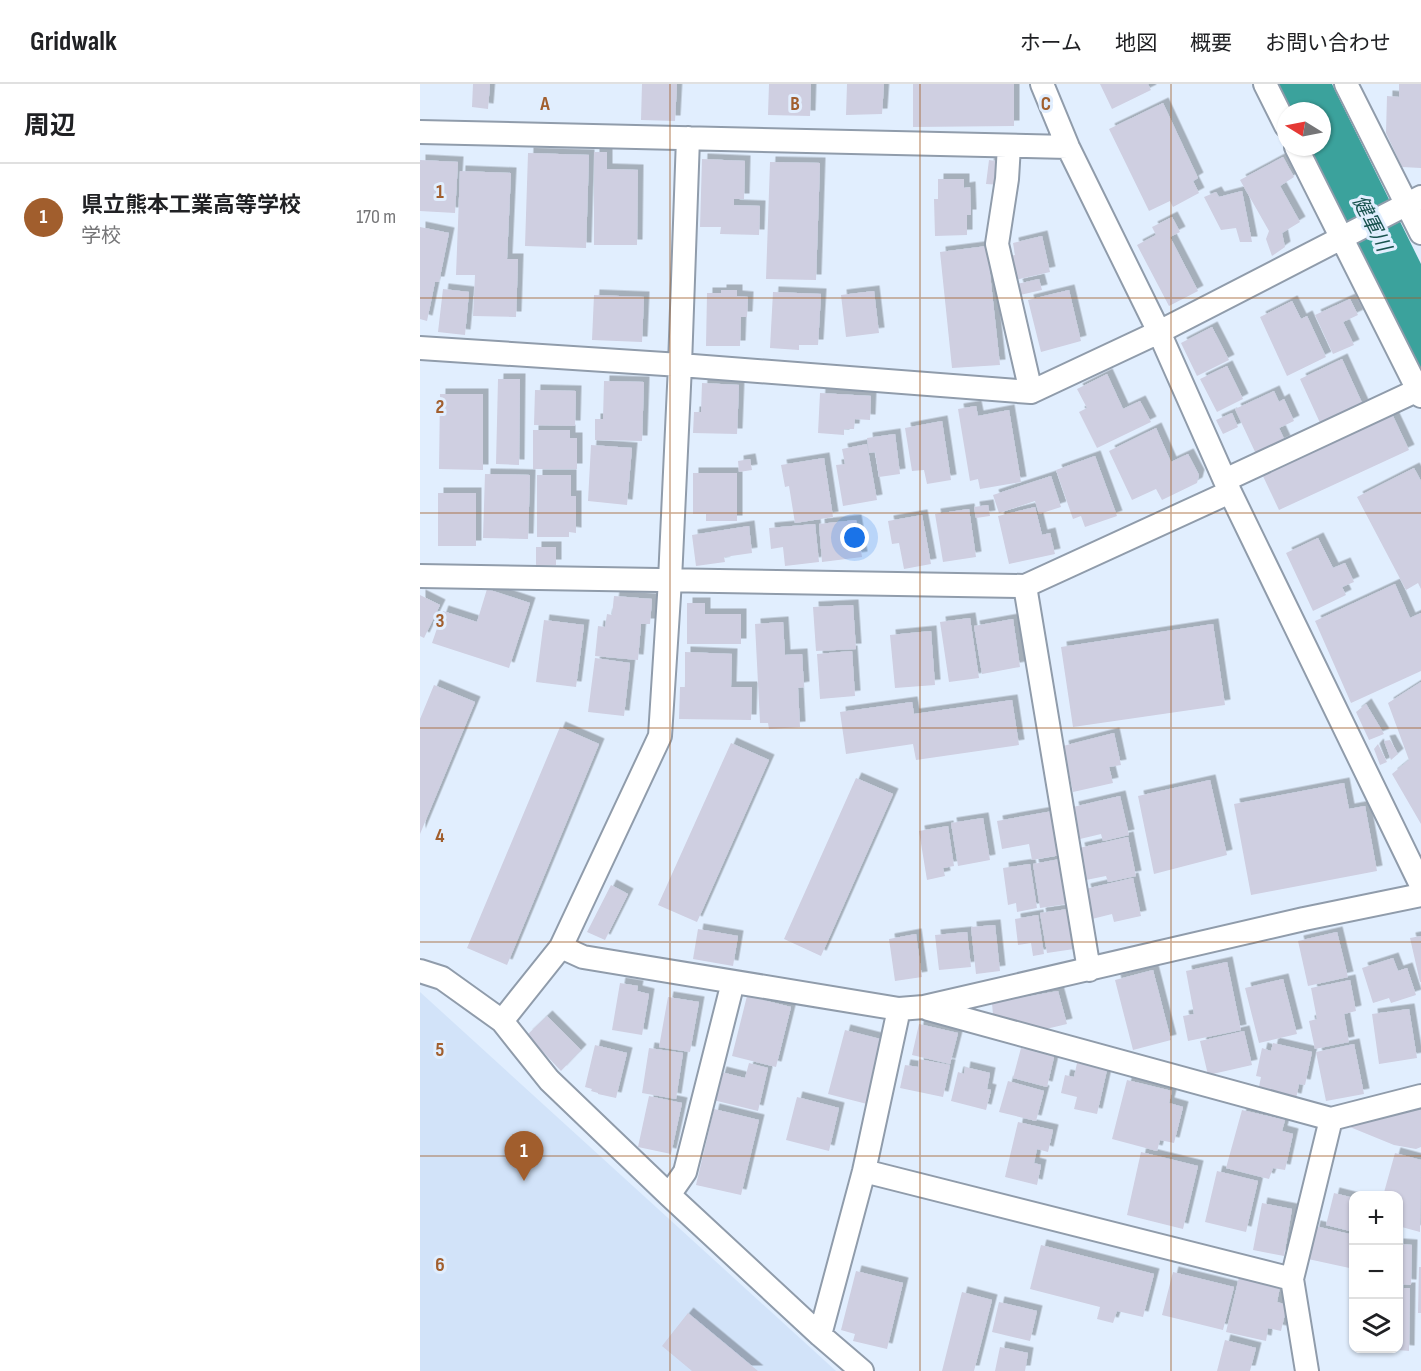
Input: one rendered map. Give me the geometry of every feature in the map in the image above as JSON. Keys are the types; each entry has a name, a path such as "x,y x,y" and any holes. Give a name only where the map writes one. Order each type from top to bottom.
{"street":[{"path":"1042,84 1068,147 1159,332 1228,486 1421,885"},
{"path":"1265,84 1277,108"},
{"path":"1346,84 1413,200 1421,233"},
{"path":"420,132 1068,147"},
{"path":"502,1021 561,947 660,736 670,580 688,138"},
{"path":"1009,146 1007,179 997,244 1031,392"},
{"path":"420,576 1025,586 1419,393 1300,156"},
{"path":"420,348 1031,392 1159,332 1413,200"},
{"path":"1025,586 1089,970"},
{"path":"561,947 584,957 899,1009 924,1008 1292,922 1421,895"},
{"path":"420,970 442,978 502,1021 549,1080 669,1195 862,1371"},
{"path":"669,1195 684,1172 733,982"},
{"path":"924,1008 1331,1119 1421,1096"},
{"path":"820,1335 864,1171 899,1009"},
{"path":"1307,1371 1292,1279 1331,1119"},
{"path":"864,1171 1292,1279"}],"shaded area":[{"path":"420,992 836,1371 420,1371"}],"water":[{"name":"健軍川","path":"1273,84 1332,84 1421,264 1421,379 1310,156 1331,156 1331,102 1282,102"}],"building":[{"path":"473,84 490,84 488,109 472,107"},
{"path":"642,84 677,84 675,121 641,120"},
{"path":"769,84 811,84 810,116 768,115"},
{"path":"847,84 884,84 882,114 846,115"},
{"path":"913,84 1014,84 1014,126 913,127"},
{"path":"1100,84 1148,84 1151,90 1112,109"},
{"path":"1399,84 1421,84 1421,168 1402,167 1386,133 1387,96 1399,97"},
{"path":"1163,103 1198,178 1193,181 1199,193 1173,207 1170,201 1149,211 1109,129"},
{"path":"594,152 607,152 607,169 638,170 637,245 594,245"},
{"path":"528,153 589,155 586,248 525,246"},
{"path":"1283,157 1294,177 1280,186 1300,222 1282,233 1285,247 1272,256 1266,239 1269,231 1240,180"},
{"path":"702,159 745,161 744,199 734,199 734,205 760,206 759,235 720,234 721,227 700,227"},
{"path":"420,160 458,162 455,213 420,211"},
{"path":"989,160 1003,162 1001,185 986,184"},
{"path":"770,162 820,163 816,280 766,279"},
{"path":"460,171 511,173 507,259 518,259 516,317 473,316 475,275 456,275"},
{"path":"938,179 964,179 964,188 970,187 971,215 967,215 967,235 935,236 934,199 938,199"},
{"path":"1242,191 1252,242 1240,242 1236,228 1221,230 1204,197 1216,192 1219,197"},
{"path":"1172,217 1180,232 1170,237 1198,291 1169,306 1137,245 1156,235 1152,227"},
{"path":"420,227 449,233 439,282 435,282 427,321 420,319"},
{"path":"1042,236 1050,272 1015,280 1009,256 1015,255 1013,243"},
{"path":"987,246 1000,365 952,368 940,252"},
{"path":"1039,279 1042,290 1020,295 1017,284"},
{"path":"443,289 469,292 465,335 438,332"},
{"path":"721,290 737,290 737,296 748,297 747,317 741,317 740,346 706,346 707,293 721,293"},
{"path":"1069,290 1081,341 1041,352 1028,300"},
{"path":"874,291 879,333 846,337 841,295"},
{"path":"773,292 821,294 818,345 799,345 799,350 770,348"},
{"path":"594,295 644,297 642,342 592,340"},
{"path":"1350,299 1358,315 1343,322 1354,345 1333,354 1315,315"},
{"path":"1292,301 1301,319 1307,316 1326,357 1287,376 1260,317"},
{"path":"1212,327 1229,360 1197,376 1181,343"},
{"path":"1342,359 1363,405 1321,425 1300,379"},
{"path":"1227,366 1243,399 1217,412 1200,379"},
{"path":"1107,374 1123,409 1140,401 1151,422 1097,448 1079,412 1087,408 1077,389"},
{"path":"498,379 520,379 519,465 496,464"},
{"path":"604,381 644,382 642,441 595,440 595,419 603,419"},
{"path":"702,383 739,385 737,434 693,433 694,412 701,412"},
{"path":"535,390 576,391 575,426 534,425"},
{"path":"1274,391 1279,402 1284,399 1294,421 1279,428 1285,441 1256,454 1235,409"},
{"path":"820,393 871,396 870,420 855,419 854,429 844,429 844,435 818,433"},
{"path":"440,394 483,394 483,470 439,469"},
{"path":"976,406 978,416 1009,410 1021,482 980,489 978,479 970,481 958,409"},
{"path":"1232,413 1238,427 1223,434 1216,420"},
{"path":"1392,414 1409,450 1279,510 1262,474"},
{"path":"942,421 951,480 927,484 924,470 912,471 905,428"},
{"path":"1156,428 1171,462 1188,454 1199,475 1197,483 1162,500 1156,489 1132,500 1109,451"},
{"path":"533,430 570,430 570,438 577,438 577,469 533,469"},
{"path":"895,434 900,474 879,477 875,452 869,453 867,438"},
{"path":"867,444 877,500 843,506 836,465 845,464 842,449"},
{"path":"591,445 632,448 627,505 588,501"},
{"path":"1095,456 1117,516 1085,527 1081,516 1073,519 1056,470"},
{"path":"824,458 833,517 795,523 789,486 785,487 781,465"},
{"path":"750,459 752,470 739,472 738,461"},
{"path":"1414,468 1421,481 1421,589 1418,583 1406,590 1357,497"},
{"path":"693,473 737,473 737,521 706,521 706,514 693,514"},
{"path":"485,474 530,475 528,539 483,538"},
{"path":"537,475 571,475 571,496 576,496 576,533 569,532 569,537 537,537"},
{"path":"1051,476 1061,507 1039,514 1035,501 999,513 993,495"},
{"path":"438,493 476,493 476,546 438,546"},
{"path":"988,505 990,516 976,518 974,507"},
{"path":"1035,507 1042,535 1050,533 1055,554 1009,564 998,516"},
{"path":"969,509 976,557 943,562 935,514"},
{"path":"922,515 931,564 904,569 899,543 892,544 888,521"},
{"path":"856,520 862,557 822,562 819,524"},
{"path":"815,524 819,562 785,566 783,547 771,549 769,528"},
{"path":"749,526 752,553 724,557 725,562 696,566 692,535"},
{"path":"1318,538 1333,568 1345,563 1354,582 1342,587 1346,595 1313,611 1286,553"},
{"path":"536,547 556,547 556,565 536,565"},
{"path":"1395,584 1410,618 1421,613 1421,671 1351,703 1315,621"},
{"path":"487,589 530,603 509,668 432,643 443,611 477,622"},
{"path":"420,595 440,605 424,638 420,636"},
{"path":"614,596 652,599 650,624 641,624 638,660 595,656 598,626 605,627 607,614 612,615"},
{"path":"687,603 705,603 705,614 741,614 741,644 687,644"},
{"path":"853,605 856,649 816,651 813,607"},
{"path":"970,618 979,678 949,682 940,622"},
{"path":"1013,619 1020,667 982,674 974,626"},
{"path":"544,620 584,625 576,687 536,682"},
{"path":"783,622 785,655 802,654 804,687 798,688 800,727 769,729 768,723 760,723 755,624"},
{"path":"1213,624 1225,705 1073,727 1061,647"},
{"path":"931,631 935,685 895,688 890,635"},
{"path":"852,651 855,696 820,699 817,654"},
{"path":"685,652 732,654 731,687 752,687 751,720 679,719 680,687 685,687"},
{"path":"595,658 630,663 624,716 588,712"},
{"path":"1421,682 1421,824 1392,774 1409,760 1388,703"},
{"path":"434,685 475,702 420,834 420,719"},
{"path":"1012,700 1019,745 916,760 913,744 846,754 840,712 912,702 914,714"},
{"path":"1366,704 1384,734 1369,740 1356,712"},
{"path":"560,727 599,744 507,965 467,948"},
{"path":"1114,733 1121,765 1109,767 1113,783 1073,792 1063,746"},
{"path":"1390,740 1398,754 1391,760 1384,741"},
{"path":"731,743 769,760 697,922 658,905"},
{"path":"1378,744 1387,762 1380,765 1374,749"},
{"path":"856,778 893,794 821,956 784,939"},
{"path":"1210,780 1227,855 1154,874 1138,796"},
{"path":"1344,783 1349,809 1365,806 1377,871 1251,895 1234,804"},
{"path":"1120,796 1129,835 1103,841 1101,834 1080,839 1073,807"},
{"path":"1053,811 1061,855 1032,860 1029,844 1002,849 997,821"},
{"path":"983,818 990,860 958,866 951,823"},
{"path":"948,826 954,866 943,868 945,876 927,880 919,831"},
{"path":"1128,837 1136,876 1108,882 1106,876 1086,880 1079,848"},
{"path":"1060,859 1067,904 1040,908 1033,864"},
{"path":"1030,864 1037,908 1017,912 1016,903 1008,905 1003,868"},
{"path":"1133,878 1141,916 1114,922 1112,914 1092,919 1085,889"},
{"path":"611,885 628,894 605,940 587,932"},
{"path":"1068,909 1074,949 1047,953 1040,913"},
{"path":"1038,915 1044,954 1033,956 1031,943 1018,945 1015,919"},
{"path":"995,925 1000,971 976,974 971,927"},
{"path":"698,929 738,936 733,966 693,959"},
{"path":"967,932 971,967 939,970 935,935"},
{"path":"1337,932 1348,977 1308,986 1298,941"},
{"path":"916,934 922,977 895,981 889,939"},
{"path":"1421,936 1421,982 1420,982 1410,938"},
{"path":"1393,958 1398,971 1407,968 1416,995 1391,1003 1389,998 1373,1003 1362,968"},
{"path":"1227,962 1241,1030 1188,1041 1183,1016 1194,1014 1186,971"},
{"path":"1153,970 1171,1040 1133,1050 1115,980"},
{"path":"1283,979 1297,1034 1259,1043 1245,988"},
{"path":"1350,980 1356,1011 1344,1014 1349,1042 1315,1049 1309,1021 1317,1019 1311,988"},
{"path":"620,983 638,986 637,991 649,994 642,1035 612,1030"},
{"path":"1058,991 1067,1024 1046,1029 993,1015 992,1003"},
{"path":"747,996 791,1007 776,1067 732,1056"},
{"path":"668,997 699,1002 690,1052 659,1047"},
{"path":"1409,1009 1417,1058 1379,1064 1372,1014"},
{"path":"547,1016 581,1050 561,1071 527,1035"},
{"path":"919,1024 958,1033 950,1064 912,1055"},
{"path":"845,1030 888,1041 871,1105 828,1094"},
{"path":"1244,1031 1252,1065 1208,1075 1200,1041"},
{"path":"1273,1043 1312,1052 1305,1085 1299,1084 1296,1099 1258,1091 1261,1077 1256,1076 1262,1048 1271,1051"},
{"path":"1354,1044 1364,1094 1326,1101 1316,1052"},
{"path":"595,1045 627,1053 616,1098 598,1094 585,1087"},
{"path":"649,1048 683,1053 676,1099 642,1093"},
{"path":"1021,1048 1054,1057 1047,1087 1013,1078"},
{"path":"919,1059 950,1065 943,1097 900,1088 905,1065 918,1067"},
{"path":"749,1063 768,1068 758,1111 713,1100 721,1072 745,1078"},
{"path":"1077,1063 1107,1070 1097,1114 1074,1109 1077,1097 1061,1093 1065,1075 1074,1077"},
{"path":"965,1067 990,1073 987,1089 991,1090 986,1110 951,1101 958,1072 964,1074"},
{"path":"1127,1080 1172,1091 1169,1103 1183,1107 1174,1143 1160,1140 1157,1151 1112,1139"},
{"path":"1008,1081 1044,1091 1036,1121 999,1112"},
{"path":"649,1096 682,1103 671,1154 638,1147"},
{"path":"797,1097 839,1108 829,1151 786,1140"},
{"path":"1421,1105 1421,1147 1416,1149 1394,1145 1345,1125"},
{"path":"714,1109 759,1120 741,1195 696,1185"},
{"path":"1242,1110 1285,1120 1282,1131 1293,1134 1285,1170 1273,1168 1269,1179 1226,1168"},
{"path":"1018,1122 1053,1130 1048,1152 1037,1149 1034,1163 1041,1165 1037,1185 1005,1177"},
{"path":"1141,1152 1198,1166 1183,1229 1127,1215"},
{"path":"1395,1153 1421,1160 1420,1232 1403,1227 1403,1191 1384,1191"},
{"path":"1217,1171 1258,1181 1246,1232 1205,1222"},
{"path":"1334,1193 1349,1197 1349,1231 1326,1225"},
{"path":"1262,1203 1292,1209 1284,1256 1253,1250"},
{"path":"1315,1226 1349,1234 1349,1268 1308,1259"},
{"path":"1403,1244 1412,1245 1411,1285 1403,1284"},
{"path":"1041,1245 1154,1274 1143,1317 1117,1311 1113,1323 1097,1319 1100,1307 1030,1289"},
{"path":"1419,1267 1421,1267 1421,1313 1418,1313"},
{"path":"856,1271 903,1283 887,1349 853,1341 855,1334 841,1330"},
{"path":"1173,1272 1234,1287 1223,1330 1162,1315"},
{"path":"1240,1273 1281,1282 1277,1302 1287,1305 1281,1331 1268,1328 1266,1341 1226,1332"},
{"path":"1403,1288 1410,1288 1409,1351 1403,1350"},
{"path":"962,1292 992,1300 974,1371 942,1371"},
{"path":"999,1302 1037,1311 1030,1341 992,1332"},
{"path":"688,1313 758,1371 692,1371 662,1346"},
{"path":"1225,1340 1256,1348 1250,1371 1217,1371"},
{"path":"1000,1347 1028,1353 1025,1371 995,1371"}],"place":[{"name":"県立熊本工業高等学校","path":"524,1181"}]}
